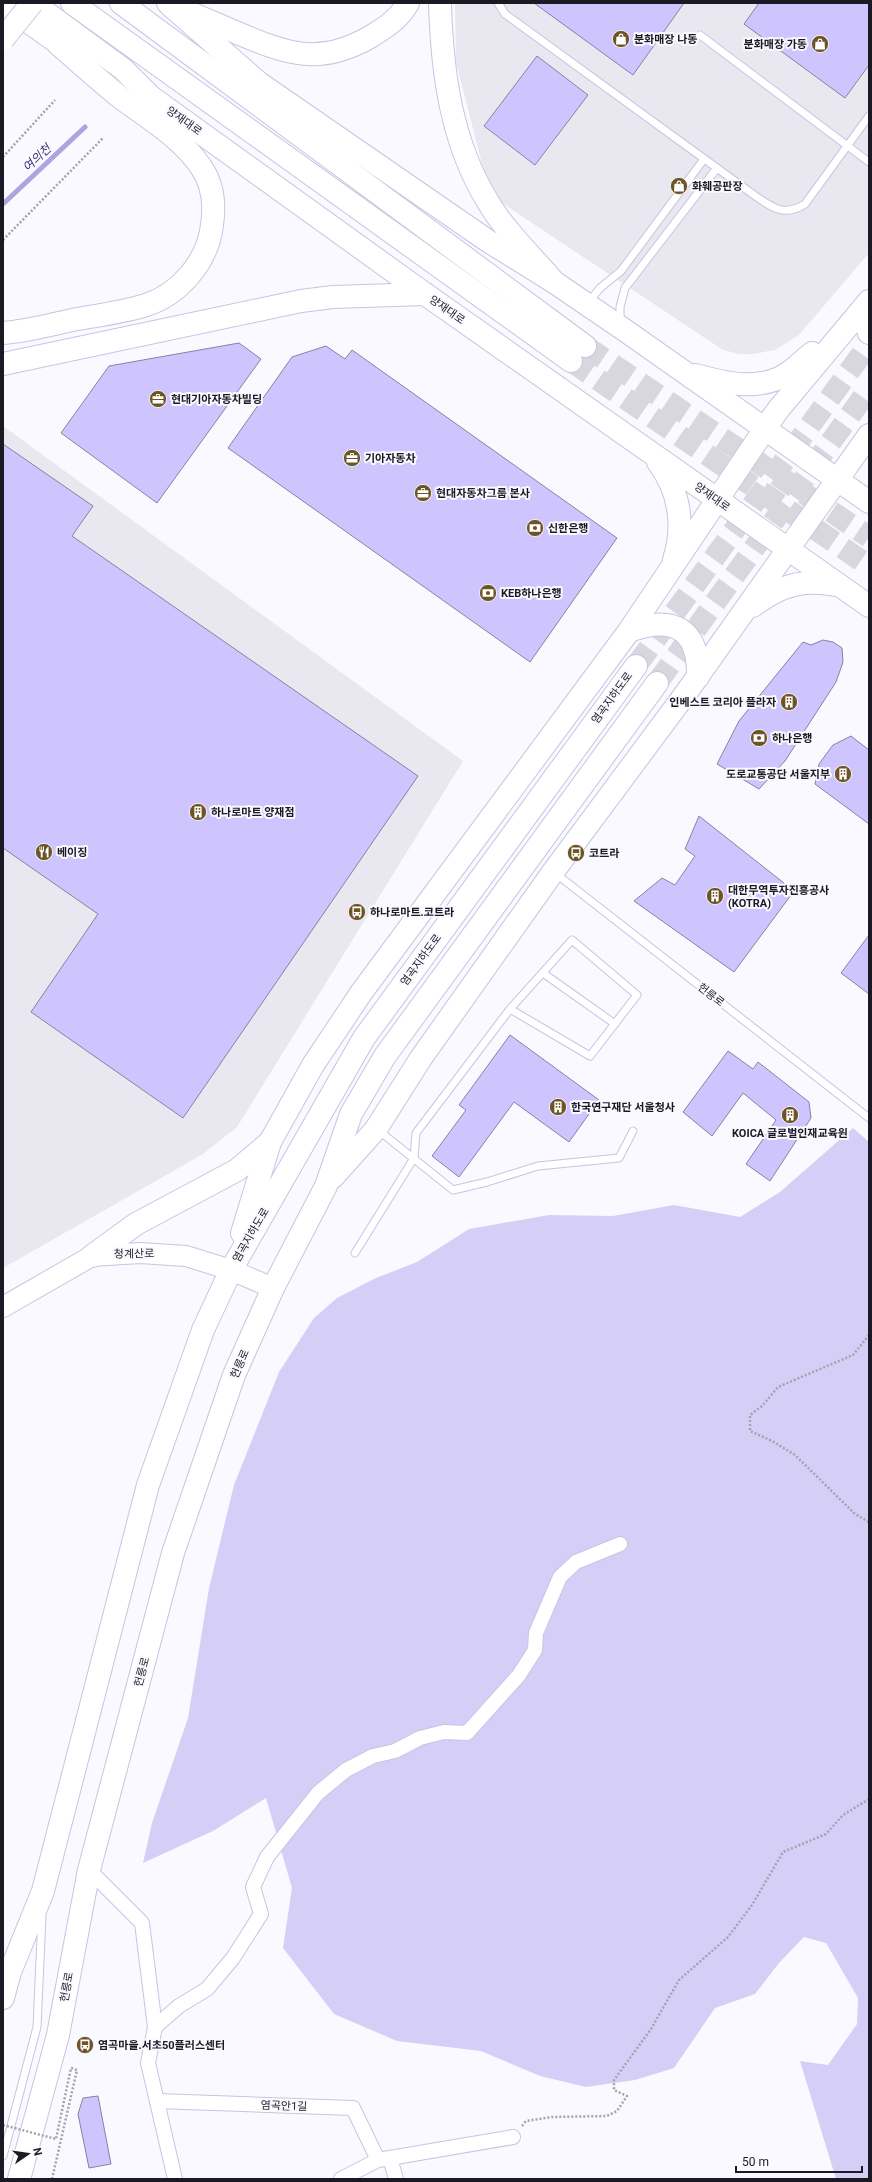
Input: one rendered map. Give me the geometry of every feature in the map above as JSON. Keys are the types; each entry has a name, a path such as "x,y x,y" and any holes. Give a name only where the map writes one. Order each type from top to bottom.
{"main road":[{"path":"3,39 33,3"},
{"name":"양재대로","path":"33,3 123,69 151,97 425,294 787,550 869,606"},
{"path":"72,3 578,353 121,3"},
{"path":"167,3 277,49 289,53 316,54 338,51 359,43 388,26 401,14 408,3"},
{"path":"167,3 260,83 488,241 554,282 582,303 623,329 869,502"},
{"path":"440,3 441,50 444,77 454,122 467,159 488,203 503,223 554,282"},
{"path":"3,4 59,45 113,79 151,97"},
{"path":"3,333 138,307 157,300 176,287 196,267 207,246 212,229 213,204 208,181 202,167 187,148 105,85 59,45"},
{"path":"3,364 301,301 425,294"},
{"path":"653,350 678,369 708,378 744,384 770,381 787,374 866,306"},
{"path":"866,306 869,333"},
{"path":"3,1998 10,1972 43,1892 148,1485 203,1330 231,1270 270,1142 313,1065 361,993 629,631 718,501 777,411 866,306"},
{"path":"326,1186 376,1129 421,1058 553,872 698,677 869,435"},
{"path":"650,452 671,483 679,506 679,540 670,572"},
{"path":"736,622 760,601 784,587 814,582 837,585"},
{"path":"629,631 662,623 672,625 682,630 690,638 695,650 698,677"},
{"name":"염곡지하도로","path":"231,1270 364,1038 636,666"},
{"path":"326,1186 351,1114 385,1056 657,683"},
{"path":"92,1256 136,1224 237,1170 270,1142"},
{"name":"헌릉로","path":"19,2179 58,2036 89,1870 176,1546 234,1375 273,1288 326,1186"},
{"name":"청계산로","path":"3,1307 92,1256 140,1253 186,1256 231,1270 273,1288"}],"street":[{"path":"155,2027 179,2006 207,1989 233,1958 261,1914 253,1887 267,1857 318,1793 346,1770 373,1756 395,1751 420,1738 444,1732 466,1733 519,1675 535,1650 536,1633 560,1576 576,1562 620,1544"},
{"path":"89,1870 142,1923 155,2027 148,2063 175,2179"},
{"name":"염곡안1길","path":"157,2101 353,2108 396,2179"},
{"path":"341,2179 384,2159 513,2137"}],"lane":[{"path":"498,3 505,14 774,209 791,211 805,204 869,116"},
{"path":"700,35 869,162"},
{"path":"582,303 592,298 600,288 621,271 704,159"},
{"path":"623,329 619,319 625,288 717,168"},
{"name":"헌릉로","path":"553,872 869,1118"},
{"path":"355,1253 414,1158 416,1132 510,1009 572,940 637,995 590,1056 510,1009"},
{"path":"543,973 615,1024"},
{"path":"376,1129 453,1190 487,1182 538,1166 619,1158 633,1131"},
{"path":"3,2156 37,2027 43,1892"}],"path":[{"path":"3,157 55,100"},
{"path":"3,240 103,138"},
{"path":"869,1334 853,1355 778,1387 762,1406 750,1415 750,1431 772,1441 795,1455 855,1514 869,1522"},
{"path":"513,2137 526,2121 552,2117 608,2116 617,2111 627,2096 614,2090 614,2080 651,2029 679,1980 728,1937 752,1905 782,1852 826,1834 843,1815 869,1799"},
{"path":"3,2125 56,2139 71,2068 77,2070 52,2179"}],"shaded area":[{"name":"화훼공판장","path":"455,3 869,3 869,253 799,335 775,350 753,354 739,354 723,350 493,197 485,176 456,62"},
{"name":"하나로마트 양재점","path":"3,426 463,761 237,1127 203,1154 3,1268"},
{"path":"853,1128 869,1142 869,2179 836,2179 800,2061 828,2065 857,2024 858,1998 826,1943 804,1937 779,1963 755,1994 715,2008 674,2068 635,2080 586,2087 540,2076 481,2051 397,2041 334,2014 283,1948 292,1888 266,1798 213,1831 143,1863 152,1823 188,1718 209,1588 234,1485 279,1372 314,1318 337,1298 376,1278 417,1262 469,1229 549,1215 613,1216 674,1205 740,1217 780,1192"}],"building":[{"name":"분화매장 나동","path":"534,3 684,3 633,75"},
{"name":"분화매장 가동","path":"759,3 869,3 869,65 845,98 744,24"},
{"path":"537,56 588,95 535,165 484,126"},
{"name":"현대기아자동차빌딩","path":"239,343 261,359 157,503 61,433 109,366"},
{"name":"현대자동차그룹 본사","path":"326,346 345,359 352,350 617,538 530,662 228,448 292,357"},
{"name":"하나로마트 양재점","path":"3,444 93,506 72,536 418,776 183,1118 31,1012 98,914 3,848"},
{"name":"인베스트 코리아 플라자","path":"823,640 833,642 842,648 843,662 836,682 785,761 759,789 717,764 739,721 803,642 811,645"},
{"name":"도로교통공단 서울지부","path":"851,736 869,750 869,824 815,784 819,764 833,745"},
{"name":"대한무역투자진흥공사 (KOTRA)","path":"699,816 794,891 734,972 634,901 662,878 675,885 695,856 685,849"},
{"path":"869,935 869,994 841,973"},
{"name":"한국연구재단 서울청사","path":"510,1035 599,1100 569,1142 514,1102 459,1177 432,1156 466,1110 459,1105"},
{"name":"KOICA 글로벌인재교육원","path":"728,1051 753,1069 758,1062 809,1102 811,1118 770,1181 746,1164 776,1120 743,1093 712,1136 683,1112"},
{"path":"98,2096 111,2164 89,2168 78,2114 83,2098"}],"waterway":[{"name":"여의천","path":"3,204 85,127"}],"tunnel":[{"path":"636,666 869,344"},
{"path":"585,346 869,537"},
{"path":"571,361 869,566"},
{"path":"657,683 869,389"}],"place":[{"name":"분화매장 나동","path":"621,39"},
{"name":"분화매장 가동","path":"820,44"},
{"name":"화훼공판장","path":"679,186"},
{"name":"현대기아자동차빌딩","path":"158,399"},
{"name":"기아자동차","path":"352,458"},
{"name":"현대자동차그룹 본사","path":"423,493"},
{"name":"신한은행","path":"535,528"},
{"name":"KEB하나은행","path":"488,593"},
{"name":"인베스트 코리아 플라자","path":"789,702"},
{"name":"하나은행","path":"759,738"},
{"name":"도로교통공단 서울지부","path":"843,774"},
{"name":"하나로마트 양재점","path":"198,812"},
{"name":"베이징","path":"44,852"},
{"name":"코트라","path":"576,853"},
{"name":"대한무역투자진흥공사 (KOTRA)","path":"715,896"},
{"name":"하나로마트.코트라","path":"357,912"},
{"name":"한국연구재단 서울청사","path":"558,1107"},
{"name":"KOICA 글로벌인재교육원","path":"790,1115"},
{"name":"염곡마을.서초50플러스센터","path":"85,2045"}]}
